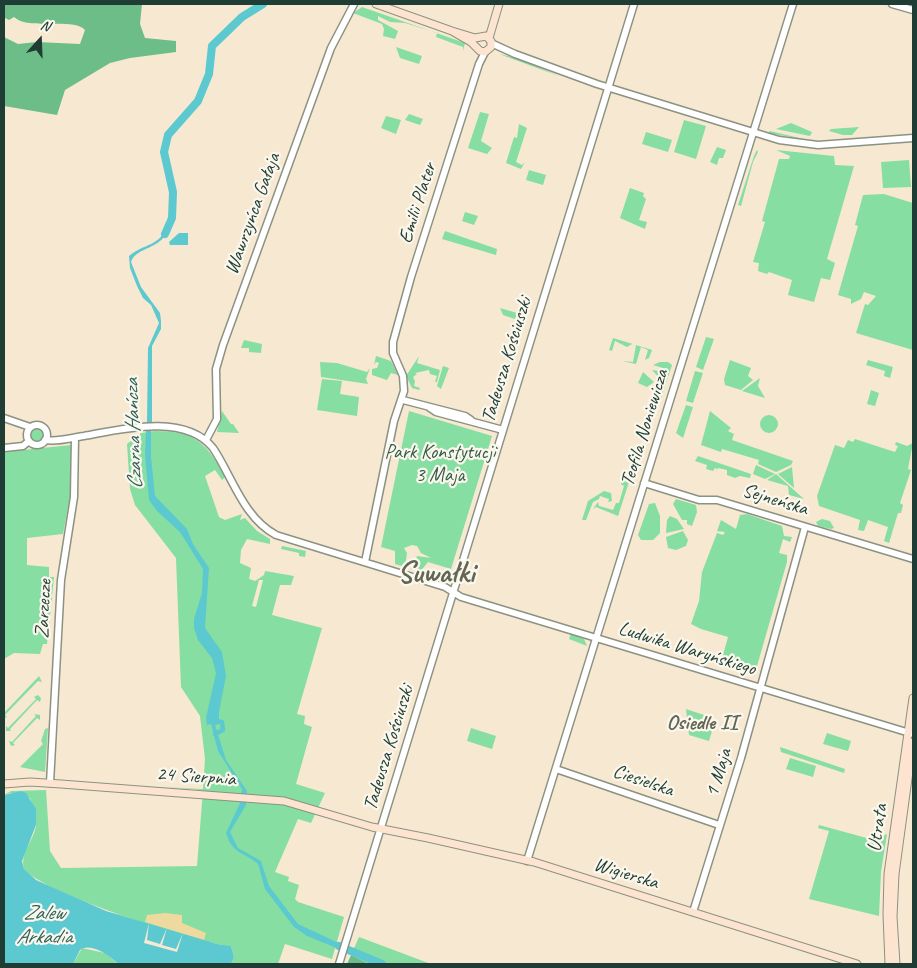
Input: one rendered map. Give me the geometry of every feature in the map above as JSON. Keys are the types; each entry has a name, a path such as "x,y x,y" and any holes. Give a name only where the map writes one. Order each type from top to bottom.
{"main road":[{"path":"376,4 484,44 497,4"},
{"name":"Utrata","path":"889,964 886,914 888,874 911,734 913,698"},
{"name":"Utrata","path":"896,964 893,916 895,874 913,742"},
{"name":"24 Sierpnia","path":"4,784 50,783 254,797 298,804 381,829"},
{"name":"Wigierska","path":"381,829 527,861 857,964"}],"street":[{"name":"Wawrzyńca Gałaja","path":"206,440 217,419 216,369 223,345 331,48 354,4"},
{"name":"Tadeusza Kościuszki","path":"339,964 634,4"},
{"name":"Teofila Noniewicza","path":"527,861 793,4"},
{"path":"892,4 913,10"},
{"path":"484,44 608,87 754,133 797,144 818,145 913,138"},
{"name":"Emilii Plater","path":"403,400 404,382 393,353 393,342 410,278 484,44"},
{"path":"365,562 394,421 403,400 465,416 470,420 503,430"},
{"path":"4,419 29,430 40,425 46,437 54,441 160,426 177,427 206,440"},
{"path":"29,430 29,441"},
{"path":"29,441 38,445 46,437"},
{"name":"Zarzecze","path":"50,783 62,572 74,488 74,438"},
{"name":"Ludwika Waryńskiego","path":"206,440 220,460 247,508 268,530 300,544 365,562 445,588 460,597 911,734"},
{"path":"4,448 23,446 29,441"},
{"name":"Sejneńska","path":"644,483 701,500 715,499 913,559"},
{"name":"1 Maja","path":"693,912 760,688 805,527"},
{"name":"Sejneńska","path":"896,554 913,564"},
{"name":"Ciesielska","path":"556,769 719,825"}],"green space":[{"path":"4,4 142,4 140,24 145,38 176,41 176,52 130,58 110,63 65,90 57,115 4,106 4,37 18,44 37,42 80,44 85,30 71,24 30,23 14,17 9,20 5,18"},
{"path":"362,7 431,31 405,23 390,22 378,16 378,20 398,31 395,39 383,36 384,29 382,24 353,13"},
{"path":"437,33 465,43 463,51 463,47 436,37"},
{"path":"396,47 422,56 419,64 400,58"},
{"path":"499,54 517,58 559,76"},
{"path":"480,112 489,114 481,141 492,148 487,154 468,148"},
{"path":"409,114 423,119 420,125 405,120"},
{"path":"386,116 401,120 396,134 381,128"},
{"path":"684,120 706,126 696,159 674,152"},
{"path":"791,123 812,132 810,136 776,129"},
{"path":"519,124 527,128 516,162 522,165 525,162 521,169 506,163 514,137 517,138"},
{"path":"859,127 852,135 843,135 829,131 831,129"},
{"path":"770,131 808,140 768,133"},
{"path":"646,132 672,140 668,152 642,144"},
{"path":"717,147 726,150 723,158 719,158 717,165 710,162"},
{"path":"757,150 758,152 753,162 741,206 738,205"},
{"path":"776,150 834,156 835,165 854,166 827,259 835,263 830,280 821,278 814,302 788,295 792,280 769,272 767,274 758,271 759,263 753,262 765,222 762,221 779,159 789,159 790,156"},
{"path":"909,160 911,187 883,188 881,162"},
{"path":"529,170 546,175 543,185 526,180"},
{"path":"630,188 644,193 643,196 646,199 639,220 647,222 645,229 620,218"},
{"path":"884,194 913,203 913,350 856,333 865,304 868,305 876,296 864,292 861,299 851,304 851,299 838,295 858,226 855,225 863,195"},
{"path":"465,212 478,216 474,225 462,221"},
{"path":"445,231 497,249 496,255 442,239"},
{"path":"500,308 517,313 515,319 503,315"},
{"path":"706,337 714,339 703,370 696,367"},
{"path":"613,338 633,344 627,347 615,341 612,351 609,350"},
{"path":"244,340 262,344 261,353 249,352 249,348 241,348"},
{"path":"636,345 652,350 649,358 645,360 648,350 641,347 636,364 622,361 633,362"},
{"path":"376,356 391,361 398,375 391,373 387,380 372,375 372,369 377,368 379,363 376,362 374,365"},
{"path":"419,356 417,363 440,370 437,382 435,382 437,376 430,374 429,370 415,373 417,374 413,377 415,381 414,386 420,388 419,390 412,388 406,376"},
{"path":"730,360 751,368 748,376 753,380 741,390 725,385 724,379"},
{"path":"868,360 893,367 890,378 884,376 885,371 866,365"},
{"path":"320,362 337,363 367,372 370,368 366,379 368,384 321,377"},
{"path":"660,362 668,362 672,365 659,404 664,383 652,370 665,372 666,369 653,365"},
{"path":"443,366 449,368 441,389 437,386"},
{"path":"695,371 703,373 693,403 686,401"},
{"path":"643,372 654,382 647,387 638,383"},
{"path":"760,378 758,386 765,398 742,391"},
{"path":"322,379 342,381 340,394 359,397 357,416 317,410"},
{"path":"871,390 879,393 875,406 867,404"},
{"path":"686,405 693,407 683,438 676,433"},
{"path":"222,411 231,424 239,433 217,432"},
{"name":"Park Konstytucji 3 Maja","path":"409,411 492,436 451,569 428,562 420,572 411,569 417,556 431,558 421,553 417,546 412,545 404,548 407,553 405,567 395,564 395,551 381,547"},
{"path":"710,411 731,428 728,431 734,434 732,440 793,461 791,465 776,472 758,464 759,460 722,449 721,452 701,445"},
{"path":"769,415 775,418 778,424 775,430 769,433 763,430 760,424 763,418"},
{"path":"37,429 43,435 37,441 31,435"},
{"path":"155,431 180,433 198,441 212,455 225,477 222,480 215,470 205,476 219,517 225,520 242,514 240,520 245,518 257,531 270,539 270,544 247,539 241,550 240,563 251,568 249,579 255,581 264,575 265,571 294,576 291,585 280,585 272,615 322,628 297,714 305,716 304,724 312,727 296,784 325,793 311,823 298,819 275,872 289,877 288,881 299,885 295,899 298,902 344,917 332,959 285,944 278,964 231,964 234,957 231,946 155,927 88,903 36,879 24,869 25,852 36,826 35,816 30,798 10,793 4,795 11,791 46,790 50,851 61,868 197,866 203,790 161,787 203,789 205,759 200,716 181,687 176,558 135,505 130,489 127,444 141,433","holes":["259,580 263,580 256,607 252,606"]},
{"path":"855,439 895,452 898,446 895,445 896,442 907,446 913,443 908,469 911,470 900,503 903,505 901,513 898,513 889,543 884,541 888,527 868,520 864,531 858,530 860,520 819,506 817,496 835,445 844,448 848,440 853,442"},
{"path":"71,445 71,491 63,534 27,538 27,565 49,567 49,577 54,577 47,644 43,644 40,654 14,653 4,659 4,452"},
{"path":"698,456 751,474 750,478 740,476 735,478 727,475 727,470 718,468 716,472 717,469 715,468 713,471 706,469 707,465 695,461"},
{"path":"756,465 775,474 765,479 753,474"},
{"path":"792,467 794,488 778,474"},
{"path":"776,474 804,499 789,495 788,486 767,480"},
{"path":"622,480 629,482 618,516 596,507 593,509 598,502 599,506 613,510 616,503 619,503 624,486 621,484"},
{"path":"604,491 611,493 612,501 608,502 609,499 600,496 599,499 593,502 586,520 582,520 588,501"},
{"path":"676,499 696,505 697,512 692,526 687,524 687,520 682,520 673,504"},
{"path":"655,503 660,516 660,533 653,540 641,540 638,535 649,504"},
{"path":"747,514 782,526 784,536 792,537 790,542 783,539 779,553 787,555 787,562 755,673 721,662 728,637 691,624 699,601 702,572 717,533 723,535 725,532 717,531 721,520 736,529 740,515"},
{"path":"670,516 677,519 684,529 666,533 667,520"},
{"path":"822,519 830,521 834,528 818,526 816,522"},
{"path":"683,531 688,540 686,546 676,550 668,548 666,537"},
{"path":"282,546 306,551 305,557 299,556 299,553 281,549"},
{"path":"571,633 584,639 587,646 569,639"},
{"path":"39,676 42,682 38,681 5,715 7,717 4,718 4,713"},
{"path":"38,695 41,698 40,702 37,700 10,729 11,731 6,731 6,726 8,728 36,699 34,697"},
{"path":"686,709 704,715 703,718 715,721 709,741 689,735"},
{"path":"34,714 40,715 40,720 37,718 13,743 15,745 11,746 9,741 12,742 36,716"},
{"path":"48,728 45,772 20,767 43,744 41,741 45,729"},
{"path":"471,728 496,736 492,749 467,741"},
{"path":"827,733 851,741 848,751 823,744"},
{"path":"780,747 845,769 844,773 781,752"},
{"path":"790,758 816,766 813,777 786,769"},
{"path":"819,825 874,840 887,834 881,872 879,916 809,899 829,831 818,828"},
{"path":"359,937 431,964 369,964 351,955"},
{"path":"82,948 105,953 118,964 73,964"},
{"path":"351,955 369,964 347,964"}],"sand":[{"path":"165,913 182,915 182,923 206,933 204,940 145,922 147,915"}],"water":[{"path":"170,226 161,240 138,253 131,262 141,287 160,313 161,321 161,329 152,346 152,423 155,424 151,430 151,457 155,496 187,529 193,544 209,568 205,628 222,652 226,676 219,712 219,724 215,725 226,760 247,791 246,805 230,832 238,848 261,861 269,886 298,924 345,946 344,951 307,936 294,927 265,889 258,864 235,849 226,833 240,803 242,789 218,751 211,724 207,725 206,718 216,673 212,658 198,640 194,628 194,619 202,593 203,569 180,532 157,511 149,500 145,455 146,431 143,425 147,423 148,348 159,323 151,305 143,298 137,286 130,268 129,256 155,242 167,227"},
{"path":"179,233 188,233 188,245 170,245 169,242"},
{"name":"Zalew Arkadia","path":"21,791 26,793 36,809 36,825 22,861 24,869 36,880 106,911 217,944 231,946 234,957 231,964 118,964 95,949 84,948 80,950 73,964 4,964 4,795"}],"pier":[{"path":"149,923 147,940 160,944 167,928 162,945 176,949 183,933 177,952 144,943"}],"waterway":[{"name":"Czarna Hańcza","path":"165,234 172,218 173,192 164,152 168,135 198,101 209,74 212,46 242,17 263,4"},
{"path":"214,721 222,722 223,730 215,734"},
{"name":"Czarna Hańcza","path":"339,946 382,964"}],"district":[{"name":"Suwałki","path":"436,574"},
{"name":"Osiedle II","path":"702,723"}]}
